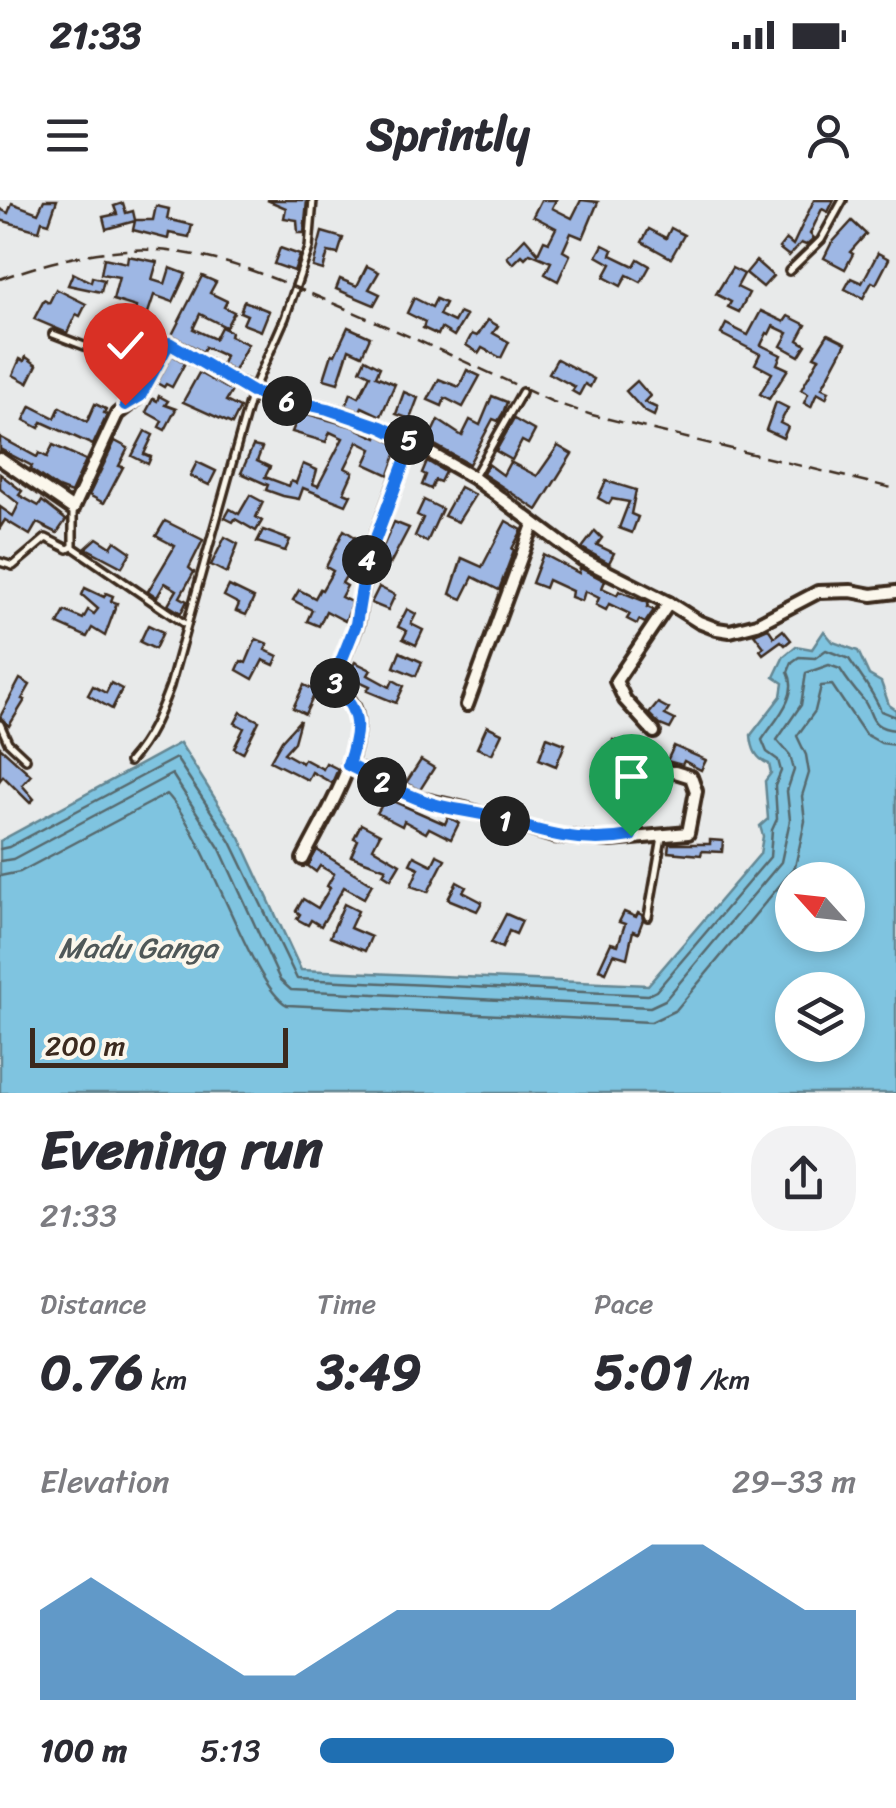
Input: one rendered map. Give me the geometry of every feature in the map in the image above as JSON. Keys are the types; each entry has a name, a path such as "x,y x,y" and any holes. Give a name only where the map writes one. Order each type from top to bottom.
{"street":[{"path":"0,459 72,509 117,414 140,396 169,343 252,392 328,409 412,442 474,478 582,560 699,622 730,631 757,624 818,592 896,592"},
{"path":"303,859 348,765 356,711 335,688 334,679 356,624 366,564 412,442"},
{"path":"467,705 533,525"},
{"path":"654,732 625,700 616,681 669,603"},
{"path":"348,765 439,806 469,810 553,836 578,840 690,831 694,780 688,774 675,772 634,772"}],"lane":[{"path":"129,762 156,725 252,392 310,248 313,200"},
{"path":"789,270 821,240 842,200"},
{"path":"53,334 113,358 130,323 169,343"},
{"path":"474,478 522,392"},
{"path":"72,509 73,546"},
{"path":"0,562 13,566 46,538 68,549 73,546"},
{"path":"73,546 186,624"},
{"path":"0,724 8,742 26,759"},
{"path":"648,917 662,836"}],"water":[{"name":"Madu Ganga","path":"824,631 833,642 858,651 869,675 881,682 889,705 896,710 896,1093 0,1093 0,841 180,743 240,838 301,970 648,985 760,854 760,826 768,819 765,781 771,773 769,764 756,753 751,735 781,696 783,683 774,677 784,656 796,646 812,649"}],"building":[{"path":"44,200 57,200 49,223 42,221 39,231 0,220 0,209 8,213 12,203 38,213"},
{"path":"267,200 307,200 304,233 298,233 297,220 284,218 286,208"},
{"path":"541,200 556,200 552,208 572,218 581,200 598,202 583,238 571,233 563,251 570,255 558,281 545,274 551,262 530,253 513,264 507,257 525,238 538,253 544,240 549,242 556,228 533,216"},
{"path":"814,200 834,200 828,212 822,209 810,234 814,238 806,245 801,243 789,256 779,248 786,239 793,245"},
{"path":"123,203 126,213 133,211 135,220 153,220 156,206 169,209 167,219 192,225 189,237 169,233 168,239 133,230 135,221 106,229 103,217 117,214 114,206"},
{"path":"852,221 866,234 850,252 853,254 845,269 824,258"},
{"path":"671,228 684,235 671,258 642,242 649,229 666,238"},
{"path":"322,232 343,238 338,254 328,252 323,270 313,267"},
{"path":"603,245 613,250 611,255 634,266 638,259 650,266 641,282 627,275 621,286 604,277 611,264 597,256"},
{"path":"280,248 300,255 294,271 274,264"},
{"path":"878,253 889,259 876,284 872,282 863,298 845,289 851,278 862,283"},
{"path":"128,256 157,262 152,280 165,284 170,268 186,274 173,302 154,295 147,316 135,312 136,307 113,300 119,277 101,274 104,258 127,263"},
{"path":"756,261 773,276 763,287 746,273"},
{"path":"367,266 379,272 369,289 380,294 374,305 336,289 340,279 357,286"},
{"path":"732,268 744,274 737,287 749,293 739,312 716,294"},
{"path":"73,273 91,282 92,277 104,280 101,292 68,285"},
{"path":"202,276 216,282 210,293 227,301 224,307 234,312 226,327 200,314 193,329 215,339 221,327 248,344 234,371 222,364 225,356 205,347 203,352 172,335"},
{"path":"56,289 86,304 67,333 34,319 44,300 49,303"},
{"path":"414,298 432,307 436,299 445,303 439,315 454,322 459,313 466,316 454,336 441,328 438,335 423,328 425,322 407,313"},
{"path":"244,301 269,311 261,331 243,324 247,315 240,312"},
{"path":"761,311 784,322 788,316 806,325 798,340 806,345 799,356 781,346 788,333 773,326 761,345 781,355 777,364 788,369 769,399 760,394 772,373 755,364 760,354 721,334 726,324 748,335"},
{"path":"488,320 498,326 493,333 509,342 501,358 466,345"},
{"path":"348,327 370,337 362,355 349,349 338,383 324,379 332,354 335,355"},
{"path":"828,334 846,343 822,388 829,391 826,398 817,393 811,407 804,403 808,394 801,390 819,358 814,356"},
{"path":"139,336 152,341 146,358 150,360 133,390 124,397 117,393 128,371 120,368 130,337 137,340"},
{"path":"172,355 185,363 172,387 164,387 157,383"},
{"path":"26,357 37,365 28,383 13,375 20,359 24,361"},
{"path":"365,359 380,367 376,376 395,384 381,416 362,407 360,411 346,406 351,393 359,397 370,375 360,370"},
{"path":"557,359 594,379 590,387 585,384 579,395 572,391 575,387 549,373"},
{"path":"467,370 480,376 463,407 445,398 442,406 428,400 439,379 459,387"},
{"path":"199,373 232,391 226,401 240,408 232,424 183,402"},
{"path":"637,381 650,396 644,402 657,408 654,416 626,391"},
{"path":"404,392 418,398 410,419 396,414"},
{"path":"159,396 168,401 165,405 176,409 165,430 159,427 162,421 146,412"},
{"path":"492,396 507,402 498,421 493,419 469,464 428,441 438,420 462,436 470,420 480,425"},
{"path":"776,402 788,408 780,423 788,427 783,438 766,430"},
{"path":"95,404 106,409 107,415 93,445 42,422 39,428 24,420 31,406 55,418 60,407 87,422"},
{"path":"300,412 354,427 377,438 378,435 399,446 389,475 365,464 372,449 358,442 345,468 353,472 344,492 351,495 346,505 303,488 299,499 283,496 241,473 253,446 262,448 257,461 270,467 265,477 289,486 291,481 296,483 303,464 317,470 313,484 318,486 343,438 330,432 326,442 292,432"},
{"path":"514,419 535,431 528,444 522,441 512,460 496,451"},
{"path":"145,431 153,435 144,454 151,457 148,464 132,456"},
{"path":"0,437 37,457 39,453 47,457 53,445 86,460 71,493 0,449"},
{"path":"115,441 128,448 119,466 123,467 104,503 89,495"},
{"path":"558,446 572,454 537,510 483,474 488,464 503,475 510,462 537,476"},
{"path":"427,461 445,472 431,489 422,485"},
{"path":"197,462 216,471 209,485 190,476"},
{"path":"0,474 22,491 19,495 39,506 42,501 66,520 57,533 37,523 30,535 5,520 0,528 0,507 13,516 19,504 0,489"},
{"path":"606,481 636,490 631,514 638,517 632,533 619,528 629,502 612,499 609,504 598,498"},
{"path":"460,487 475,495 458,522 444,516"},
{"path":"250,495 263,502 256,517 262,521 256,531 225,518 230,509 239,514"},
{"path":"424,500 442,509 427,542 415,536 423,518 417,515"},
{"path":"165,521 203,540 189,568 194,572 180,597 187,601 181,613 168,605 177,590 165,583 157,597 148,591 175,546 156,536"},
{"path":"506,521 522,530 499,590 473,577 462,599 450,594 462,558 482,567"},
{"path":"394,522 409,528 390,564 378,558"},
{"path":"263,530 290,540 285,551 257,542"},
{"path":"344,530 363,548 342,583 347,586 341,597 351,602 350,610 345,621 326,611 319,626 307,621 312,610 293,600 299,590 315,598 322,590 333,571 326,567"},
{"path":"595,531 602,538 597,545 614,553 609,563 582,548"},
{"path":"225,537 238,544 227,573 211,565"},
{"path":"97,538 111,547 115,541 131,552 122,567 86,548"},
{"path":"543,554 579,573 580,568 605,581 602,588 649,603 647,607 654,610 645,623 639,620 637,624 627,619 630,614 609,604 606,610 596,605 599,598 585,591 582,601 571,597 572,591 548,580 545,588 532,583"},
{"path":"229,586 254,598 246,615 236,611 239,604 224,596"},
{"path":"379,587 395,595 388,610 371,603"},
{"path":"85,588 104,597 106,593 113,596 111,601 117,603 105,636 92,628 87,637 58,624 65,611 83,619 88,610 94,614 98,609 82,595"},
{"path":"407,609 416,614 411,624 423,630 416,645 403,639 407,631 398,627"},
{"path":"148,625 163,632 155,649 140,642"},
{"path":"768,628 774,637 783,630 791,640 785,645 781,641 763,654 760,650 764,647 754,634"},
{"path":"256,639 268,644 265,650 278,656 274,665 263,660 253,679 237,670 241,661 246,663"},
{"path":"400,652 422,662 416,676 394,667"},
{"path":"355,662 371,670 368,675 390,687 393,680 404,686 396,703 367,691 370,686 348,676"},
{"path":"20,679 30,685 9,726 0,717"},
{"path":"111,683 122,689 112,709 88,695 93,686 106,693"},
{"path":"304,685 316,691 305,714 293,708"},
{"path":"658,703 669,709 665,715 675,720 670,729 649,714"},
{"path":"241,712 259,721 243,753 234,748 244,728 235,723"},
{"path":"300,720 294,742 284,753 302,763 304,759 323,769 326,763 338,769 332,783 312,772 308,780 270,761"},
{"path":"487,726 502,733 492,754 477,748"},
{"path":"547,737 565,744 556,766 539,759"},
{"path":"613,740 658,750 654,764 610,755"},
{"path":"674,746 706,760 701,770 684,761 682,765 667,761"},
{"path":"0,747 31,775 22,785 34,799 30,803 3,776 0,780"},
{"path":"421,760 434,768 420,790 406,783"},
{"path":"386,798 445,824 448,817 459,823 451,839 429,828 426,833 404,821 402,826 377,813"},
{"path":"361,824 380,834 373,848 400,864 391,879 383,874 386,869 351,856"},
{"path":"710,840 723,841 722,852 668,852 669,844 710,844"},
{"path":"317,850 372,884 364,898 344,887 321,926 297,919 300,914 296,911 303,899 318,908 330,888 327,886 334,874 320,866 316,872 308,866"},
{"path":"437,855 445,859 428,892 411,886 419,868 410,864 414,856 432,865"},
{"path":"457,882 466,887 463,892 482,902 477,911 448,899"},
{"path":"344,904 358,911 350,928 371,937 365,951 330,937"},
{"path":"624,912 636,917 638,913 643,920 638,933 633,931 627,958 614,954 606,972 599,969 611,943 618,945 625,924 619,922"},
{"path":"506,914 522,921 516,934 509,931 502,948 491,943"}],"railway":[{"path":"0,279 97,253 156,250 203,257 293,286 553,402 592,415 896,489"}],"route":[{"path":"125,405 140,396 169,343 252,392 328,409 412,442 366,564 356,624 334,679 335,688 356,711 348,765 439,806 469,810 553,836 611,840 631,836"}]}
